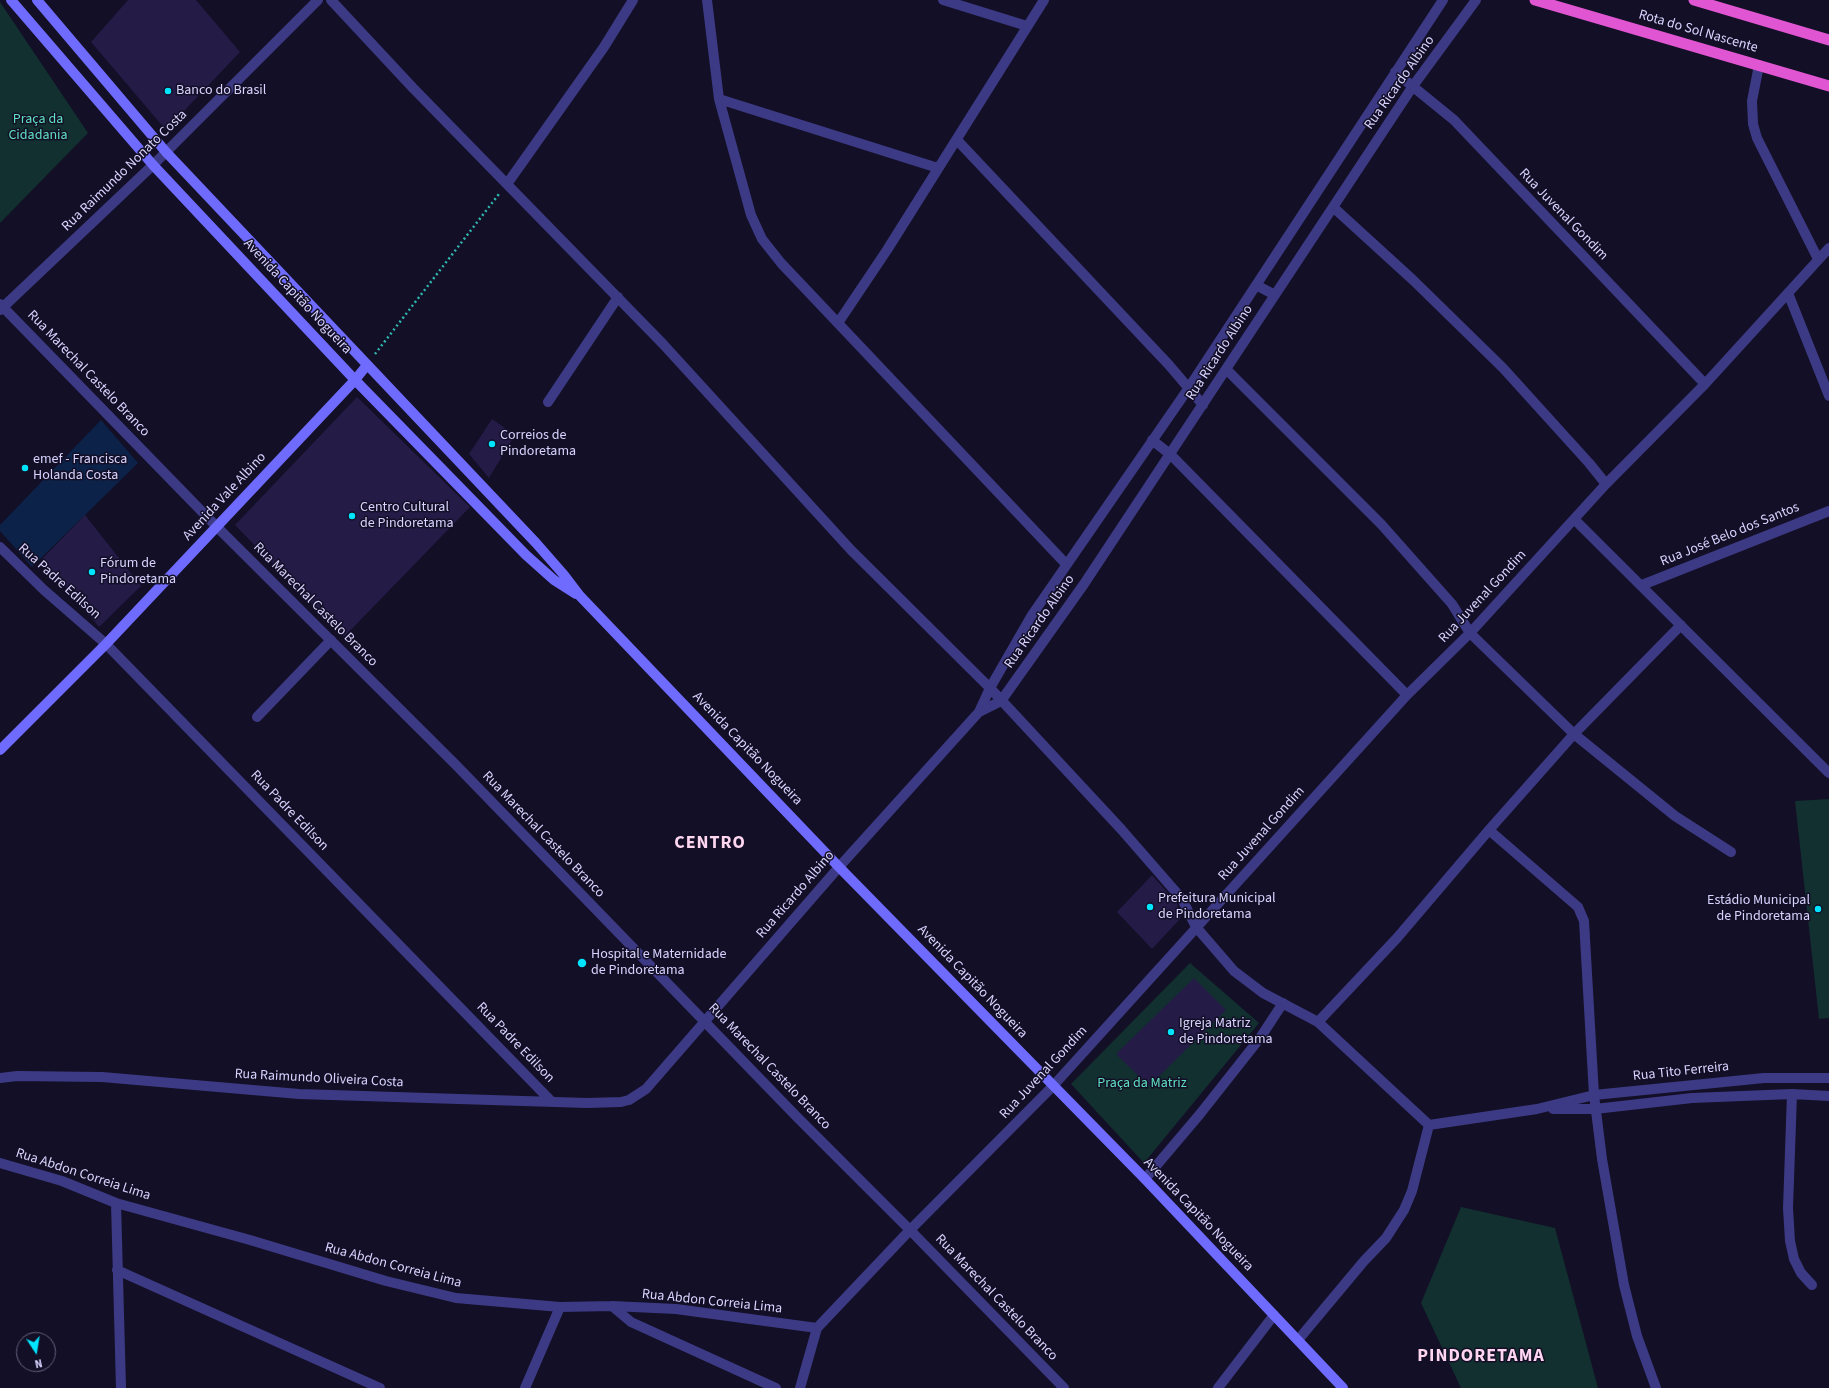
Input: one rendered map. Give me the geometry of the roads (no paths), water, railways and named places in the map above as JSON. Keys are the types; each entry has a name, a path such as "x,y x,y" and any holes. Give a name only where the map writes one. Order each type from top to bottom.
{"highway":[{"name":"Rota do Sol Nascente","path":"1535,0 1829,86"},
{"name":"Rota do Sol Nascente","path":"1694,0 1829,40"}],"main road":[{"name":"Avenida Capitão Nogueira","path":"11,0 153,165 355,380 526,555 554,580 580,596"},
{"name":"Avenida Capitão Nogueira","path":"37,0 166,152 536,543 564,574 580,596 839,867 1145,1179 1344,1388"},
{"name":"Avenida Vale Albino","path":"0,750 106,644 355,380 367,364"}],"street":[{"name":"Rua Raimundo Nonato Costa","path":"1,307 153,165 318,0"},
{"path":"330,0 664,344 851,550 990,688 1122,829 1182,899 1196,927 1234,971 1263,992 1318,1022 1429,1124 1412,1192 1404,1210 1386,1238 1364,1261 1298,1340"},
{"path":"507,184 604,47 633,0"},
{"path":"707,0 719,99 756,228 781,263 1066,564"},
{"path":"943,0 1027,26"},
{"path":"838,323 887,250 1044,0"},
{"name":"Rua Ricardo Albino","path":"636,1096 646,1089 662,1072 839,867 979,712 990,688 1032,615 1188,389 1443,0"},
{"name":"Rua Ricardo Albino","path":"979,712 1001,700 1084,584 1171,455 1413,86 1476,0"},
{"path":"1759,65 1752,101 1753,124 1757,138 1818,259"},
{"name":"Rua Juvenal Gondim","path":"1395,72 1454,120 1705,384"},
{"path":"719,99 938,168"},
{"path":"957,140 1163,359 1203,405"},
{"path":"1333,207 1413,280 1504,368 1606,484"},
{"name":"Rua Juvenal Gondim","path":"800,1388 817,1328 910,1230 1053,1086 1407,695 1470,633 1575,520 1606,484 1705,384 1829,248"},
{"path":"1256,285 1275,295"},
{"path":"1788,293 1828,396"},
{"path":"548,402 618,297"},
{"name":"Rua Marechal Castelo Branco","path":"1,307 216,526 456,765 706,1021 797,1117 1064,1388"},
{"path":"1226,369 1381,524 1452,604 1470,633 1574,734 1676,816 1732,852"},
{"path":"1152,440 1171,455 1407,695"},
{"name":"Rua José Belo dos Santos","path":"1642,585 1829,510"},
{"path":"1575,520 1642,585 1829,774"},
{"name":"Rua Padre Edilson","path":"0,547 44,590 106,644 551,1101"},
{"path":"1318,1022 1397,938 1488,830 1574,734 1681,625"},
{"path":"257,717 331,640"},
{"path":"1488,830 1578,907 1582,914 1586,934 1595,1109 1624,1285 1638,1336 1656,1388"},
{"path":"1145,1179 1200,1114 1260,1038 1283,1003"},
{"name":"Rua Raimundo Oliveira Costa","path":"0,1078 17,1076 82,1076 298,1094 621,1102 636,1096"},
{"name":"Rua Tito Ferreira","path":"1429,1124 1537,1108 1594,1095 1764,1078 1829,1078"},
{"path":"1792,1094 1789,1200 1790,1241 1794,1259 1801,1273 1812,1285"},
{"name":"Rua Tito Ferreira","path":"1537,1108 1595,1109 1692,1098 1792,1094 1829,1096"},
{"name":"Rua Abdon Correia Lima","path":"0,1163 62,1181 116,1203 420,1290 456,1298 560,1307 612,1306 676,1309 817,1328"},
{"path":"116,1203 121,1388"},
{"path":"117,1270 380,1388"},
{"path":"612,1306 631,1322 776,1388"},
{"path":"525,1388 560,1307"},
{"path":"1218,1388 1274,1315"}],"water":[{"path":"101,420 138,463 32,567 0,531 0,525"}],"place":[{"name":"Banco do Brasil","path":"168,91"},
{"name":"Correios de Pindoretama","path":"492,444"},
{"name":"emef - Francisca Holanda Costa","path":"25,468"},
{"name":"Centro Cultural de Pindoretama","path":"352,516"},
{"name":"Fórum de Pindoretama","path":"92,572"},
{"name":"Prefeitura Municipal de Pindoretama","path":"1150,907"},
{"name":"Estádio Municipal de Pindoretama","path":"1818,909"},
{"name":"Hospital e Maternidade de Pindoretama","path":"582,963"},
{"name":"Igreja Matriz de Pindoretama","path":"1171,1032"}],"district":[{"name":"CENTRO","path":"710,844"},
{"name":"PINDORETAMA","path":"1481,1357"}],"park label":[{"name":"Praça da Cidadania","path":"38,128"},
{"name":"Praça da Matriz","path":"1142,1084"}]}
